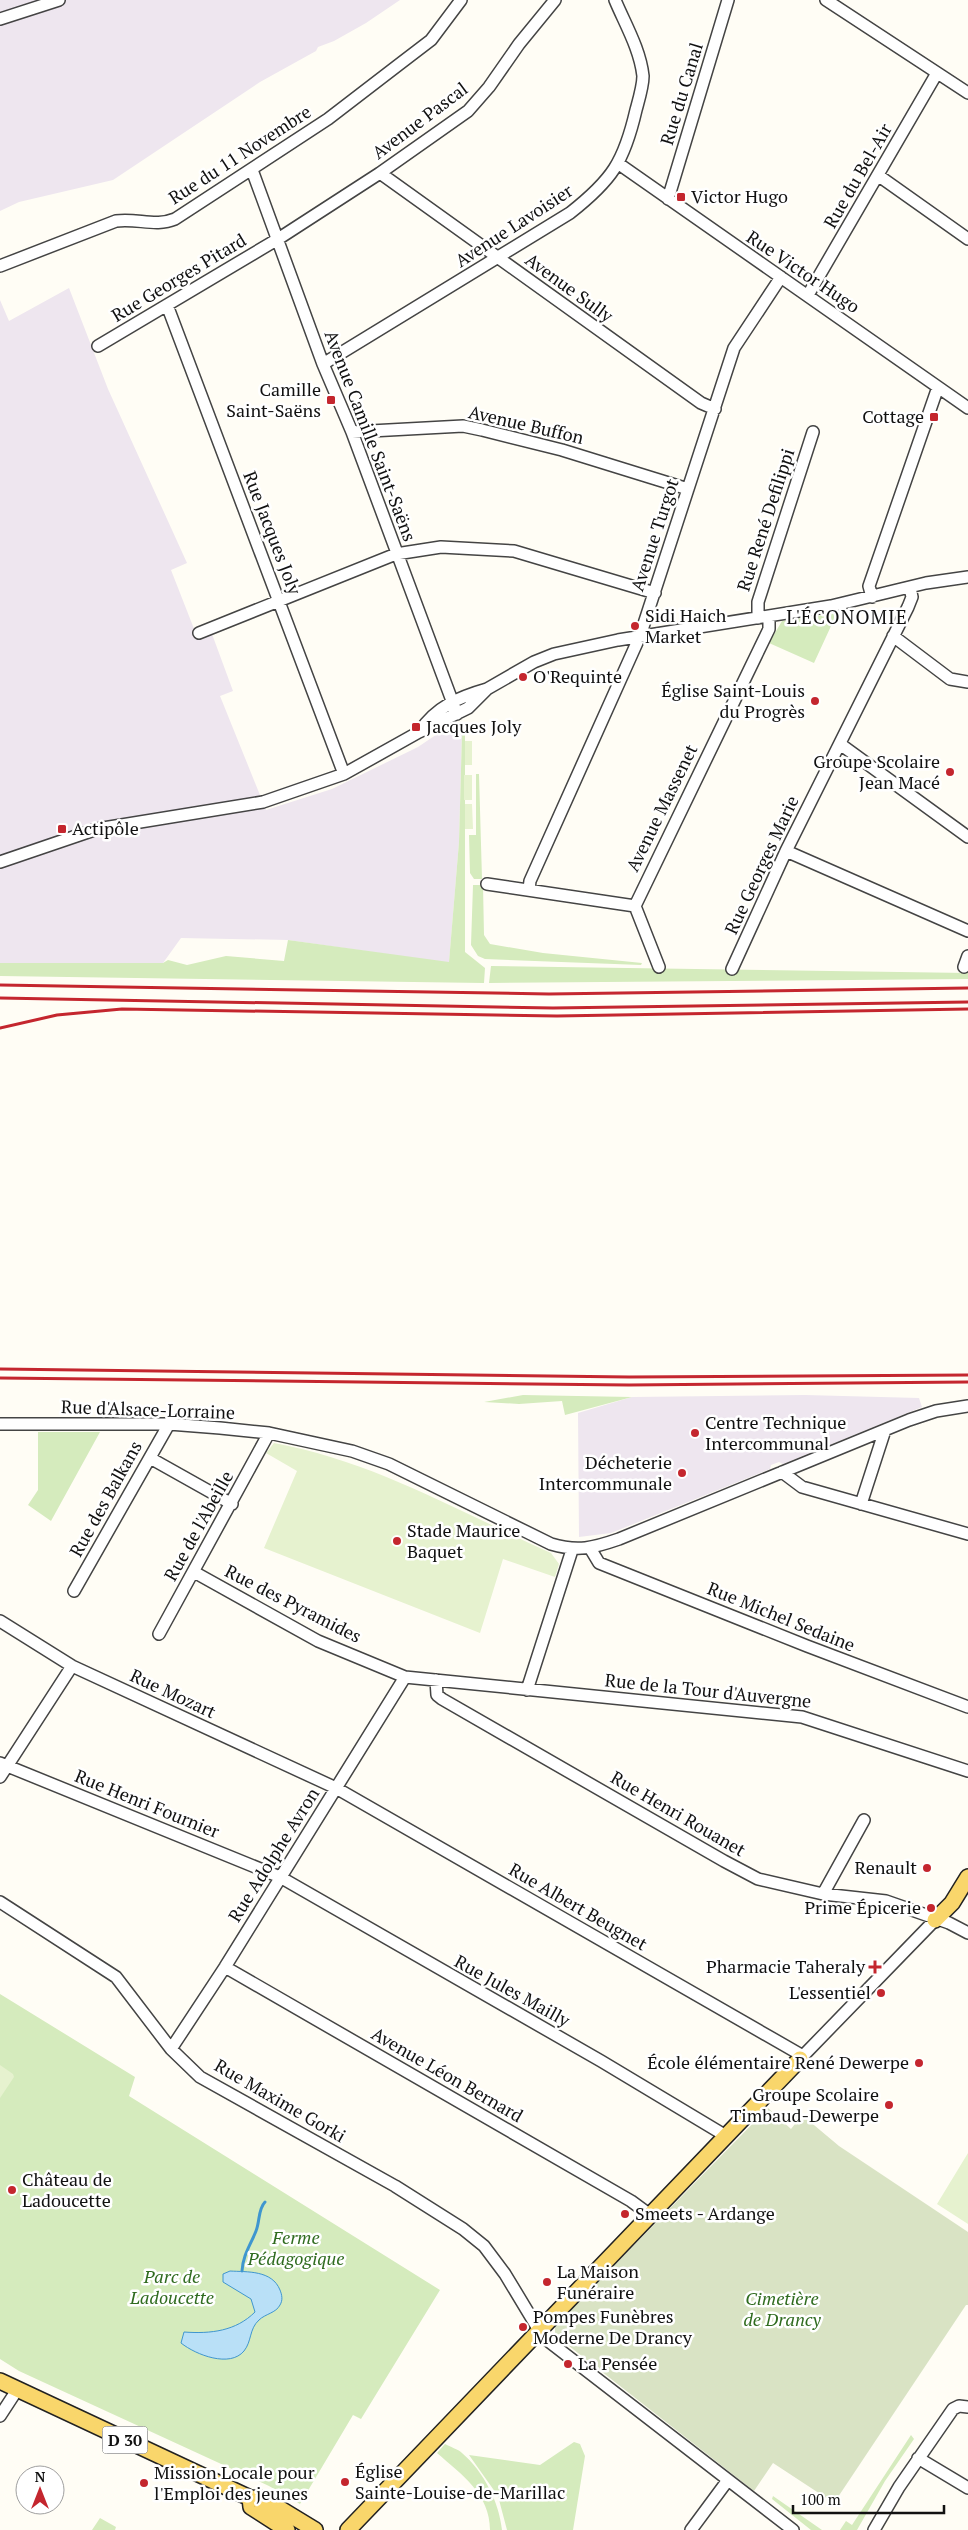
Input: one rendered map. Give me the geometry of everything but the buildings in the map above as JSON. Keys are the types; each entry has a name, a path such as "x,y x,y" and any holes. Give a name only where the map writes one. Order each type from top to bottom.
{"main road":[{"path":"935,1920 952,1903 968,1877"},
{"path":"348,2530 801,2058"},
{"name":"D 30","path":"0,2381 250,2498 264,2499 315,2530"},
{"name":"D 30","path":"250,2498 251,2507 287,2530"}],"street":[{"path":"0,19 59,0"},
{"name":"Rue du 11 Novembre","path":"0,266 116,221 130,219 163,224 175,219 328,119 431,40 461,0"},
{"name":"Avenue Pascal","path":"278,239 380,173 468,110 494,81 519,44 555,0"},
{"name":"Avenue Lavoisier","path":"323,364 570,213 596,192 619,164 633,125 643,77 638,53 615,0"},
{"name":"Rue du Canal","path":"668,199 728,0"},
{"path":"826,0 968,94"},
{"name":"Rue du Bel-Air","path":"808,295 879,176 937,73"},
{"name":"Rue Victor Hugo","path":"619,164 968,408"},
{"name":"Avenue Camille Saint-Saëns","path":"252,170 323,364 352,432 457,714"},
{"name":"Avenue Sully","path":"380,173 701,404 714,409"},
{"path":"879,176 968,239"},
{"name":"Rue Georges Pitard","path":"98,346 278,239"},
{"name":"Avenue Turgot","path":"529,889 530,881 640,636 734,348 781,277"},
{"name":"Rue Jacques Joly","path":"167,305 344,774"},
{"path":"872,597 870,586 938,387"},
{"name":"Avenue Buffon","path":"352,432 463,426 562,450 688,489"},
{"name":"Rue René Defilippi","path":"764,617 758,602 813,432"},
{"path":"199,634 396,554 441,547 514,551 655,593"},
{"path":"419,732 429,717 453,700 487,689 534,662 554,654 640,636 764,617 872,597 968,577"},
{"name":"Rue Georges Marie","path":"732,969 786,851 912,597 910,588"},
{"name":"Avenue Massenet","path":"635,906 769,629 764,617"},
{"path":"893,636 950,680 968,682"},
{"path":"0,862 97,829 263,802 344,774 419,732 468,708 487,689"},
{"path":"840,744 968,837"},
{"path":"786,851 968,931"},
{"path":"487,884 635,906 660,967"},
{"path":"964,967 968,956"},
{"path":"527,1690 572,1550 590,1548 619,1539 936,1411 968,1406"},
{"name":"Rue d'Alsace-Lorraine","path":"0,1424 168,1424 269,1433 352,1451 389,1464 551,1544 572,1550"},
{"name":"Rue des Balkans","path":"74,1591 168,1424"},
{"path":"861,1504 885,1430"},
{"name":"Rue de l'Abeille","path":"159,1634 232,1504 269,1433"},
{"path":"150,1458 232,1504"},
{"path":"782,1472 802,1487 968,1534"},
{"name":"Rue Michel Sedaine","path":"590,1548 599,1562 815,1650 968,1707"},
{"name":"Rue des Pyramides","path":"194,1572 318,1641 405,1677 436,1680"},
{"name":"Rue Mozart","path":"0,1621 72,1666 336,1788"},
{"path":"2,1769 72,1666"},
{"name":"Rue Adolphe Avron","path":"170,2049 225,1967 405,1677"},
{"name":"Rue de la Tour d'Auvergne","path":"436,1680 802,1717 968,1771"},
{"name":"Rue Henri Rouanet","path":"436,1680 437,1695 442,1699 758,1879 823,1894 886,1902 935,1920 949,1923 968,1933"},
{"name":"Rue Henri Fournier","path":"2,1769 280,1877"},
{"name":"Rue Albert Beugnet","path":"336,1788 801,2058"},
{"path":"823,1894 864,1820"},
{"name":"Rue Jules Mailly","path":"280,1877 601,2061 726,2136"},
{"name":"Rue Maxime Gorki","path":"0,1902 116,1977 170,2049 200,2077 395,2186 463,2228 484,2246 505,2274 548,2342 793,2530"},
{"path":"801,2058 935,1920"},
{"name":"Avenue Léon Bernard","path":"225,1967 623,2196 650,2215"},
{"path":"0,2416 17,2390"},
{"path":"874,2530 918,2458 953,2409 958,2406 968,2408"},
{"path":"918,2458 968,2488"},
{"path":"691,2530 728,2480"}],"shaded area":[{"path":"0,0 400,0 366,23 334,41 318,47 316,51 260,82 113,180 19,202 0,211"},
{"path":"69,288 108,389 187,563 171,570 198,639 212,634 233,691 220,696 266,810 332,789 418,747 449,726 462,733 459,842 449,963 288,940 181,938 163,963 0,968 0,300 9,321"},
{"path":"805,1395 919,1398 922,1407 783,1464 779,1462 771,1465 770,1469 611,1533 579,1537 578,1413 632,1397"}],"green space":[{"path":"837,613 814,663 769,643 782,621"},
{"path":"458,728 465,733 465,952 485,968 484,983 0,976 0,963 163,963 168,960 187,965 226,956 284,961 288,940 449,962 459,842 462,733 455,730"},
{"path":"465,741 472,741 472,765 465,765"},
{"path":"476,774 479,774 482,879 474,879 470,873 469,835 476,835"},
{"path":"464,775 472,775 472,800 464,800"},
{"path":"465,804 472,804 473,829 465,829"},
{"path":"473,885 483,885 484,935 490,944 543,953 642,963 641,965 485,959 478,956 471,945"},
{"path":"491,966 968,973 968,979 489,983"},
{"path":"523,1395 632,1397 565,1415 562,1401 519,1404 484,1402"},
{"path":"38,1432 100,1432 51,1521 28,1505 38,1490"},
{"name":"Stade Maurice Baquet","path":"274,1443 311,1451 381,1475 416,1489 551,1553 559,1564 555,1577 503,1559 480,1633 264,1548 297,1471 266,1453"},
{"name":"Parc de Ladoucette","path":"0,1994 135,2077 129,2096 440,2290 361,2419 353,2415 300,2504 269,2486 19,2371 0,2359"},
{"path":"0,2065 13,2074 14,2077 0,2098"},
{"name":"Cimetière de Drancy","path":"768,2108 791,2129 802,2115 839,2146 968,2232 968,2305 966,2305 834,2503 773,2463 754,2491 555,2335 555,2326"},
{"path":"968,2153 968,2224 937,2204"},
{"path":"911,2435 914,2439 885,2481 857,2530 840,2530 846,2521 852,2525"},
{"path":"574,2442 580,2444 585,2456 573,2530 507,2530 498,2496 469,2455 540,2465"},
{"path":"445,2444 462,2453 484,2478 498,2509 502,2530 490,2530 489,2517 480,2496 465,2478 437,2453"},
{"path":"773,2496 822,2530 811,2530 772,2499"},
{"path":"100,2518 116,2527 115,2530 92,2530"}],"water":[{"path":"230,2271 265,2275 276,2283 282,2296 282,2301 276,2310 261,2318 256,2324 244,2351 238,2356 230,2359 213,2358 195,2352 181,2343 184,2332 213,2332 222,2330 240,2323 255,2312 251,2299 223,2282 223,2274"}],"waterway":[{"path":"242,2271 245,2255 256,2231 261,2208 265,2202"}],"railway":[{"path":"0,985 549,994 968,988"},
{"path":"0,998 553,1008 968,1002"},
{"path":"0,1028 57,1015 122,1009 557,1016 968,1009"},
{"path":"0,1369 629,1377 968,1375"},
{"path":"0,1378 629,1385 968,1382"}],"place":[{"name":"Victor Hugo","path":"681,197"},
{"name":"Camille Saint-Saëns","path":"331,400"},
{"name":"Cottage","path":"934,417"},
{"name":"Sidi Haich Market","path":"635,626"},
{"name":"O'Requinte","path":"523,677"},
{"name":"Église Saint-Louis du Progrès","path":"815,701"},
{"name":"Jacques Joly","path":"416,727"},
{"name":"Groupe Scolaire Jean Macé","path":"950,772"},
{"name":"Actipôle","path":"62,829"},
{"name":"Centre Technique Intercommunal","path":"695,1433"},
{"name":"Décheterie Intercommunale","path":"682,1473"},
{"name":"Stade Maurice Baquet","path":"397,1541"},
{"name":"Renault","path":"927,1868"},
{"name":"Prime Épicerie","path":"931,1908"},
{"name":"Pharmacie Taheraly","path":"875,1967"},
{"name":"L'essentiel","path":"881,1993"},
{"name":"École élémentaire René Dewerpe","path":"919,2063"},
{"name":"Groupe Scolaire Timbaud-Dewerpe","path":"889,2105"},
{"name":"Château de Ladoucette","path":"12,2190"},
{"name":"Smeets - Ardange","path":"625,2214"},
{"name":"La Maison Funéraire","path":"547,2282"},
{"name":"Pompes Funèbres Moderne De Drancy","path":"523,2327"},
{"name":"La Pensée","path":"568,2364"},
{"name":"Église Sainte-Louise-de-Marillac","path":"345,2482"},
{"name":"Mission Locale pour l'Emploi des jeunes","path":"144,2483"}],"district":[{"name":"L'ÉCONOMIE","path":"847,617"}],"park label":[{"name":"Ferme Pédagogique","path":"296,2248"}]}
